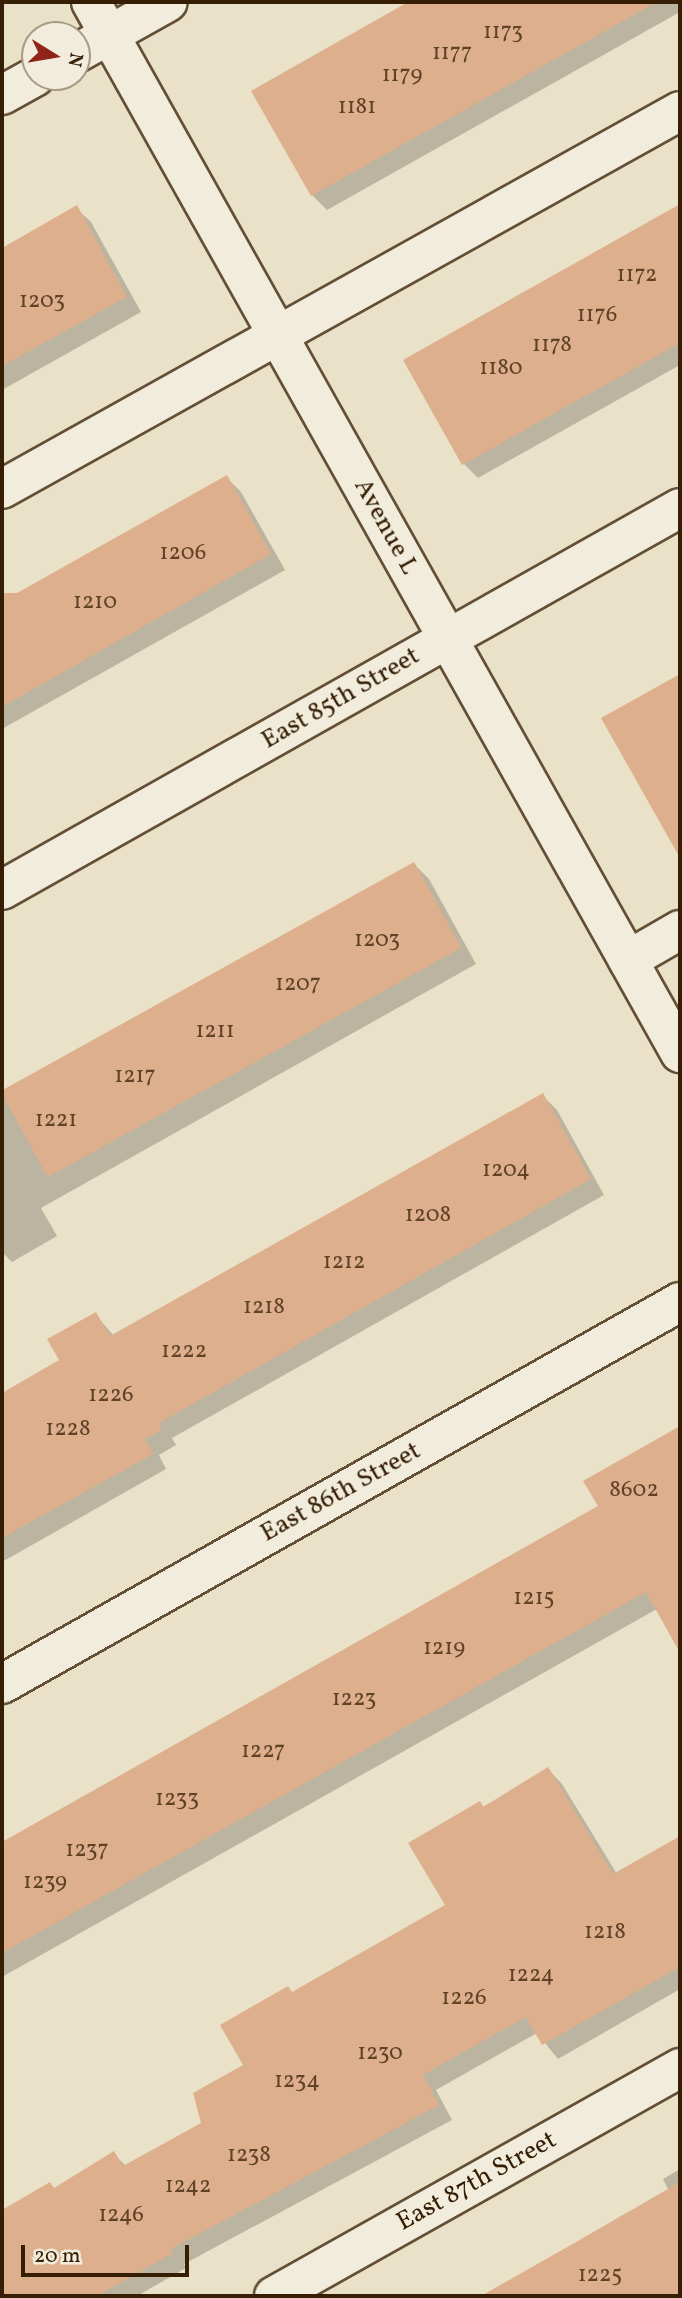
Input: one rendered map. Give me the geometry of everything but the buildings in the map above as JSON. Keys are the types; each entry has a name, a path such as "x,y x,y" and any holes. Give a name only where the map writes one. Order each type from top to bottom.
{"street":[{"name":"Avenue L","path":"90,2 93,44 277,335 445,639 680,1053"},
{"path":"93,44 168,2"},
{"path":"2,95 21,85"},
{"path":"2,489 680,111"},
{"name":"East 85th Street","path":"2,890 680,508"},
{"path":"628,960 680,930"},
{"name":"East 86th Street","path":"2,1684 680,1303"},
{"name":"East 87th Street","path":"274,2296 680,2068"}]}
